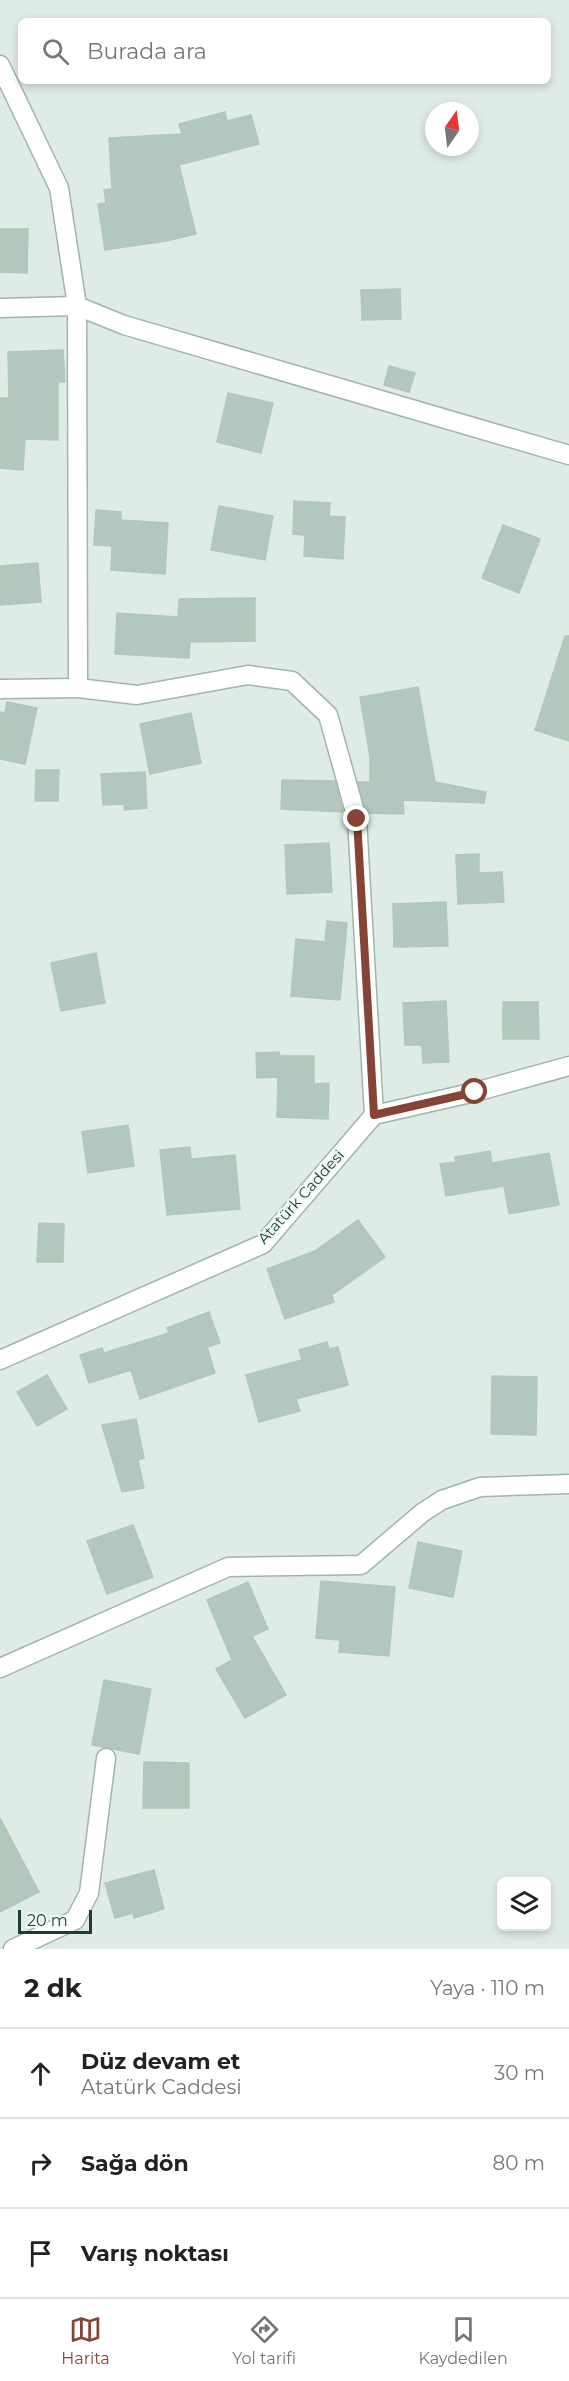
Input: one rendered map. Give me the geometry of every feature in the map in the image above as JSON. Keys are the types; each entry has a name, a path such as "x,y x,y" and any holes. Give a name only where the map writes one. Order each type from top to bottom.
{"street":[{"path":"0,65 59,188 77,306 78,688"},
{"path":"0,308 77,306 124,325 569,455"},
{"path":"0,689 78,688 137,695 248,675 292,681 328,715 357,819 374,1115 475,1092 569,1066"},
{"name":"Atatürk Caddesi","path":"0,1360 263,1244 374,1115"},
{"path":"0,1668 228,1567 361,1565 442,1500 480,1487 569,1484"},
{"path":"13,1949 75,1920 89,1893 106,1758"}],"building":[{"path":"225,112 227,121 251,115 259,144 179,165 196,234 105,250 98,204 106,203 104,190 112,189 109,138 182,134 179,124"},
{"path":"0,229 28,229 27,273 0,272"},
{"path":"400,289 401,319 362,320 361,290"},
{"path":"63,350 65,382 58,382 58,440 25,439 23,470 0,468 0,398 9,398 8,352"},
{"path":"389,366 415,373 409,392 384,385"},
{"path":"228,393 273,403 261,453 217,442"},
{"path":"294,501 330,503 329,516 345,517 343,559 304,556 305,535 293,534"},
{"path":"219,506 273,516 265,560 211,550"},
{"path":"96,510 121,512 121,520 168,523 165,574 111,570 112,546 94,545"},
{"path":"503,525 540,539 519,593 482,578"},
{"path":"38,563 41,602 0,605 0,566"},
{"path":"255,598 255,641 190,642 189,658 115,654 117,613 178,617 179,599"},
{"path":"565,636 569,636 569,741 535,730"},
{"path":"418,687 435,782 486,792 484,803 403,800 404,814 367,813 358,782 370,782 370,757 360,697"},
{"path":"7,702 37,708 25,764 0,759 0,712 5,713"},
{"path":"191,713 201,763 150,774 140,724"},
{"path":"36,770 59,770 58,801 35,801"},
{"path":"145,772 147,808 124,810 124,804 103,805 101,774"},
{"path":"282,780 335,781 343,812 281,809"},
{"path":"329,843 332,892 287,894 285,845"},
{"path":"479,854 479,873 502,872 504,902 458,904 456,855"},
{"path":"446,902 448,946 394,947 393,904"},
{"path":"327,921 347,923 340,1000 291,996 296,939 325,942"},
{"path":"96,953 105,1003 61,1011 51,963"},
{"path":"446,1001 449,1062 423,1063 422,1045 405,1045 403,1003"},
{"path":"503,1002 538,1002 539,1039 503,1039"},
{"path":"279,1052 280,1056 314,1056 314,1084 329,1083 328,1119 277,1117 278,1077 257,1078 256,1053"},
{"path":"128,1125 134,1166 88,1173 82,1132"},
{"path":"190,1147 191,1159 235,1155 240,1209 167,1215 160,1150"},
{"path":"490,1151 492,1163 549,1153 559,1205 509,1214 504,1186 446,1196 440,1164 456,1162 455,1157"},
{"path":"358,1220 385,1257 332,1295 334,1302 285,1319 267,1269 315,1251"},
{"path":"39,1223 64,1224 63,1262 37,1262"},
{"path":"209,1312 220,1343 207,1347 215,1373 140,1399 131,1370 89,1383 80,1355 102,1348 104,1353 169,1333 167,1328"},
{"path":"327,1342 329,1349 338,1347 348,1385 296,1399 300,1411 259,1422 246,1375 302,1360 299,1350"},
{"path":"47,1375 67,1409 37,1426 17,1392"},
{"path":"492,1376 537,1377 536,1435 491,1434"},
{"path":"136,1419 144,1458 138,1460 144,1488 122,1492 102,1425"},
{"path":"133,1525 153,1577 107,1594 87,1541"},
{"path":"418,1542 462,1551 453,1597 409,1588"},
{"path":"321,1581 395,1587 389,1656 339,1652 340,1640 316,1638"},
{"path":"248,1582 268,1629 252,1636 286,1695 245,1718 216,1669 232,1660 207,1600"},
{"path":"104,1680 151,1689 139,1754 92,1745"},
{"path":"144,1762 189,1763 189,1808 143,1808"},
{"path":"0,1818 39,1892 0,1912"},
{"path":"154,1870 164,1909 134,1918 133,1913 115,1918 105,1883"}],"route":[{"path":"357,819 374,1115 475,1092"}]}
